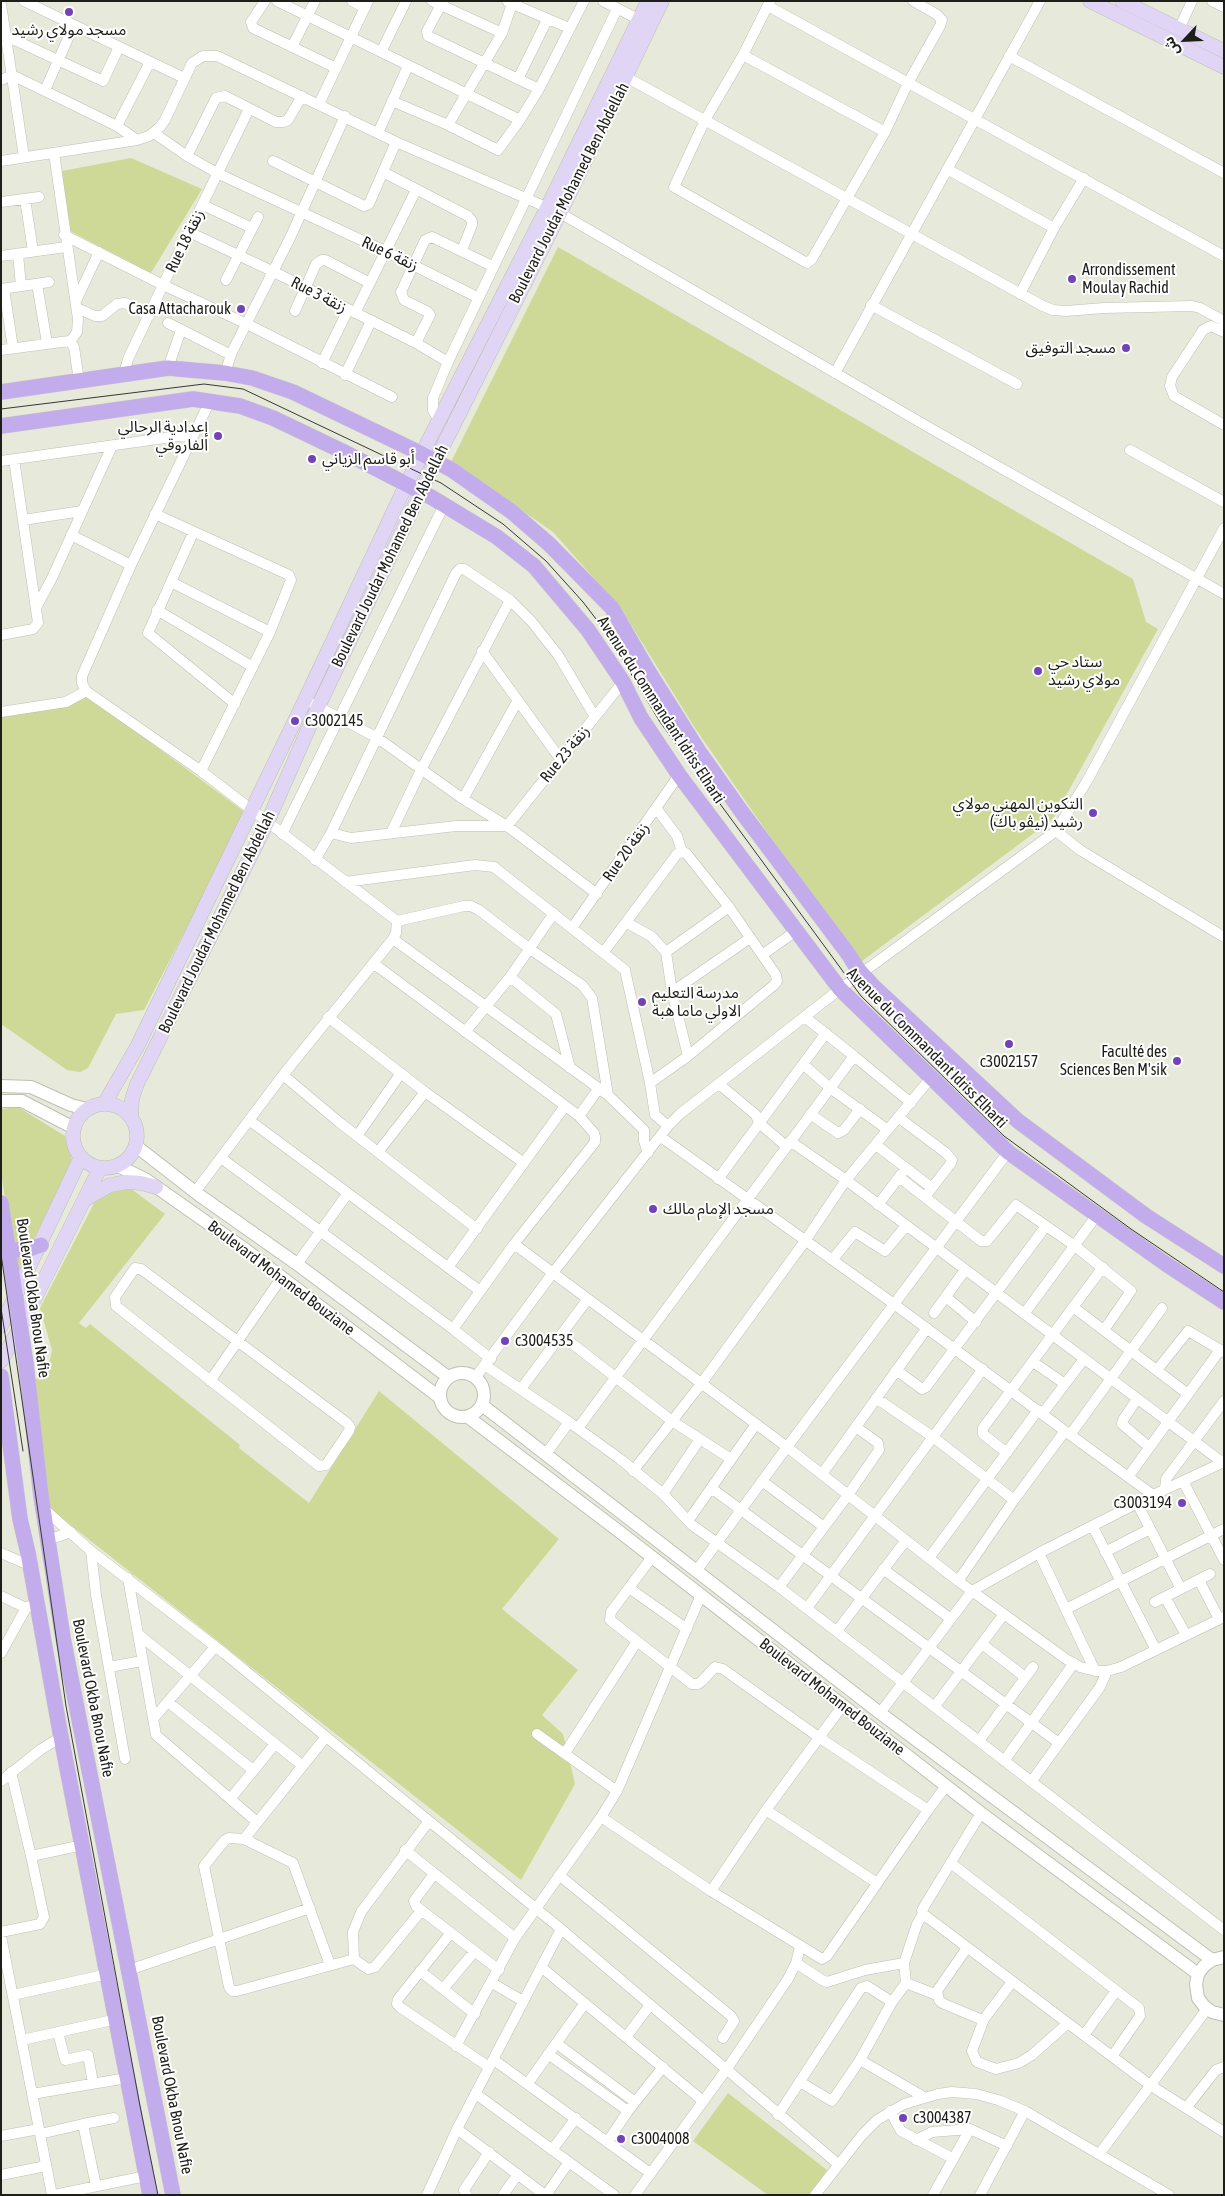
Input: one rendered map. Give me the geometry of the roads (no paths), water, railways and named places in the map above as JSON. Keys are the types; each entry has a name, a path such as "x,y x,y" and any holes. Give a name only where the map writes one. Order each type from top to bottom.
{"main road":[{"name":"Boulevard Joudar Mohamed Ben Abdellah","path":"104,1104 137,1047 252,811 406,485 428,458 553,211 648,1"},
{"name":"Boulevard Joudar Mohamed Ben Abdellah","path":"131,1116 132,1099 137,1084 267,823 318,707 422,492 428,458 439,421 626,77 662,1"},
{"path":"1090,1 1224,67"},
{"path":"1122,1 1224,51"},
{"name":"Avenue du Commandant Idriss Elharti","path":"1,392 168,368 225,373 252,378 293,392 452,470 512,512 549,544 612,608 647,670 698,750 741,812 862,974 1018,1121 1146,1216 1224,1266"},
{"name":"Avenue du Commandant Idriss Elharti","path":"1,426 158,402 192,399 210,400 240,406 273,418 344,452 444,504 498,537 534,566 588,630 623,682 641,718 679,775 840,989 930,1079 1008,1152 1166,1264 1224,1302"},
{"path":"104,1104 119,1106 131,1116 136,1126 138,1138 131,1156 118,1166 100,1168 90,1164 81,1157 74,1140 74,1128 81,1115 87,1109 104,1104"},
{"path":"1,1326 16,1298 81,1157"},
{"path":"1,1361 20,1328 100,1168"},
{"path":"83,1200 96,1191 118,1183 141,1183 156,1187"},
{"name":"Boulevard Okba Bnou Nafie","path":"1,1203 16,1298 43,1508 65,1648 173,2195"},
{"path":"8,1250 27,1250 41,1245"},
{"path":"1,1376 20,1519 29,1565 32,1606 83,1845 150,2195"},
{"path":"1,1443 12,1456"}],"street":[{"path":"24,1 184,78"},
{"path":"265,1 252,22 253,28 336,68"},
{"path":"277,1 520,120"},
{"path":"292,47 314,1"},
{"path":"318,104 366,5 352,1"},
{"path":"381,52 406,1"},
{"path":"392,101 448,125 498,150 520,120 539,89 584,1"},
{"path":"603,1 640,20"},
{"path":"913,1 942,20 940,26 908,84 885,132 812,259 807,263 674,187 705,120 743,55 769,3 908,84 975,118 1224,256"},
{"path":"835,373 1040,1"},
{"path":"1179,29 1192,1"},
{"path":"1212,1 1224,7"},
{"path":"448,125 502,33 511,2 546,20 569,28"},
{"path":"502,33 439,3 427,31 428,36 539,89"},
{"path":"2,9 24,157"},
{"path":"439,421 433,410 432,398 492,266 526,200 617,9"},
{"path":"518,79 546,20"},
{"path":"46,90 74,25"},
{"path":"6,36 103,81 120,47"},
{"path":"743,55 885,132"},
{"path":"1,161 137,140 154,133 165,120 190,66 195,60 203,56 214,56 345,116 396,142 553,211 1224,594"},
{"path":"1009,56 1224,173"},
{"path":"117,126 150,62"},
{"path":"378,133 408,66"},
{"path":"1,80 12,75 117,126 137,140"},
{"path":"626,77 910,235 1053,310 1192,306 1224,321"},
{"path":"187,156 216,98 224,96 276,122 283,122 288,120 302,96"},
{"name":"Rue 18 زنقة","path":"124,374 128,359 163,285 249,110"},
{"path":"225,373 231,356 302,212 345,116"},
{"name":"Rue 6 زنقة","path":"154,133 187,156 218,174 386,251 478,297"},
{"path":"273,161 364,206 370,204 396,142"},
{"path":"54,153 64,235 76,305 78,332 70,342"},
{"path":"947,169 1054,228"},
{"path":"383,172 468,216 472,220 472,225 462,250"},
{"path":"1020,294 1054,228 1084,178"},
{"path":"322,364 370,283 416,190"},
{"path":"1,202 39,197"},
{"path":"25,199 33,251"},
{"path":"203,205 252,228"},
{"path":"226,280 258,217"},
{"name":"Rue 3 زنقة","path":"189,232 416,343 448,362"},
{"path":"64,235 392,397"},
{"path":"416,343 430,315 428,312 404,300 401,292 425,240 432,237 492,266"},
{"path":"1,256 66,247"},
{"path":"76,305 99,252"},
{"path":"18,254 21,286"},
{"path":"295,311 316,264 325,260 370,283"},
{"path":"13,348 2,289 49,282"},
{"path":"36,284 46,343"},
{"path":"76,305 95,316 102,316 118,304 125,303 149,316"},
{"path":"871,305 1017,384"},
{"path":"345,375 371,321"},
{"path":"168,323 231,356"},
{"path":"1224,332 1211,326 1203,330 1172,377 1170,386 1174,396 1224,425"},
{"path":"168,368 181,330"},
{"path":"1,350 66,340 74,347 80,381"},
{"path":"210,400 131,565 82,676 82,683 86,691 200,771 397,921 464,906 472,906 582,986 592,998 608,1095"},
{"path":"1,461 193,434"},
{"path":"36,608 112,446"},
{"path":"1130,450 1224,502"},
{"path":"1,635 33,629 38,623 14,459"},
{"path":"282,834 444,504"},
{"path":"23,520 82,511"},
{"path":"155,514 193,533 289,575 290,584 270,632 200,771"},
{"path":"476,1378 552,1274 661,1138 668,1126 681,1113 806,1018 840,989 1056,831 1087,781 1224,528"},
{"path":"193,533 148,630 150,637 235,704"},
{"path":"70,535 131,565"},
{"path":"315,860 331,833 458,570 464,569 510,600 532,622 558,655 595,717"},
{"path":"170,582 270,632"},
{"path":"391,833 421,770 510,600"},
{"path":"157,610 253,667"},
{"path":"482,651 561,760"},
{"name":"Rue 23 زنقة","path":"507,826 623,682"},
{"path":"1,712 66,702 86,691"},
{"path":"305,700 376,737 463,799 507,826 597,894"},
{"path":"463,799 518,700"},
{"name":"Rue 20 زنقة","path":"572,928 679,775"},
{"path":"650,1083 688,1056 774,986 777,981 776,976 729,907 686,853 682,852 677,836 656,808"},
{"path":"331,833 352,838 456,826 507,826"},
{"path":"1056,831 1088,855 1224,937"},
{"path":"603,953 677,854 682,852"},
{"path":"345,882 484,865 494,867 625,970 650,1083 655,1115 668,1126"},
{"path":"666,952 729,907"},
{"path":"466,1032 510,977 554,913"},
{"path":"195,1192 328,1017 393,939 396,933 397,921"},
{"path":"627,923 651,936 666,952 672,992 688,1056"},
{"path":"762,955 796,931"},
{"path":"672,992 750,938"},
{"path":"393,939 599,1088 644,1130"},
{"path":"373,963 579,1116 594,1133 595,1142 514,1244 453,1328"},
{"path":"510,977 552,1008 556,1014 570,1068"},
{"path":"328,1017 425,1092 524,1163"},
{"path":"806,1018 911,1103"},
{"path":"718,1180 758,1123 826,1033"},
{"path":"546,1454 617,1377 746,1199 854,1056"},
{"path":"803,1064 830,1088 888,1130"},
{"path":"357,1136 402,1074"},
{"path":"283,1075 357,1136 477,1229"},
{"path":"634,1471 805,1241 846,1180 930,1079"},
{"path":"719,1084 756,1115 758,1123 846,1180 1223,1462 1137,1503 1039,1554 972,1592 880,1713"},
{"path":"1,1086 31,1087 71,1105 87,1109"},
{"path":"579,1116 599,1088"},
{"path":"378,1152 425,1092"},
{"path":"1,1101 22,1101 74,1128"},
{"path":"448,1266 477,1229 565,1106"},
{"path":"810,1114 838,1133 844,1130 860,1109"},
{"path":"648,1154 644,1141 644,1130 655,1115"},
{"path":"898,1117 951,1158 951,1163 928,1193"},
{"path":"249,1120 480,1291"},
{"path":"661,1138 894,1304 1067,1433 1154,1495"},
{"path":"876,1145 906,1168 928,1193 984,1242 1016,1205 1103,1267 1131,1291 1104,1330"},
{"name":"Boulevard Mohamed Bouziane","path":"136,1146 195,1192 297,1264 448,1377"},
{"path":"698,1570 787,1447 1008,1152"},
{"path":"221,1158 453,1328 488,1362 521,1389 574,1425 663,1494 688,1521 780,1586 1224,1930"},
{"name":"Boulevard Mohamed Bouziane","path":"118,1166 156,1187 282,1277 439,1397"},
{"path":"878,1205 906,1168"},
{"path":"899,1177 928,1193"},
{"path":"297,1264 348,1193"},
{"path":"1024,1314 1097,1215"},
{"path":"832,1260 855,1232 884,1251 906,1226"},
{"path":"896,1370 924,1388 976,1322 1046,1226"},
{"path":"514,1244 787,1447 972,1592 1074,1663 1095,1670 1121,1667 1221,1618 1199,1580"},
{"path":"1007,1453 983,1434 982,1431 1103,1267"},
{"path":"141,1269 238,1342 350,1427 326,1466 319,1466 116,1306 115,1297 132,1270 141,1269"},
{"path":"934,1313 965,1270"},
{"path":"210,1381 282,1277"},
{"path":"946,1297 976,1322"},
{"path":"521,1389 587,1300"},
{"path":"1073,1307 1188,1394"},
{"path":"958,1581 1014,1500 1111,1380 1162,1308"},
{"path":"822,1474 927,1328"},
{"path":"1128,1476 1222,1351 1188,1331 1157,1370"},
{"path":"561,1335 672,1421 731,1459"},
{"path":"929,1558 1007,1453 1084,1359"},
{"path":"1033,1362 1065,1384"},
{"path":"807,1608 876,1517 983,1369"},
{"path":"462,1373 476,1378 484,1390 482,1405 479,1410 468,1417 455,1417 446,1411 439,1397 440,1390 448,1377 462,1373"},
{"path":"876,1398 933,1437 1014,1500"},
{"path":"1137,1399 1122,1420 1122,1424 1149,1447"},
{"path":"1165,1489 1166,1479 1224,1401"},
{"name":"Boulevard Mohamed Bouziane","path":"482,1405 698,1570 880,1713 1218,1958"},
{"name":"Boulevard Mohamed Bouziane","path":"468,1417 652,1557 946,1786 1198,1974"},
{"path":"688,1521 756,1424"},
{"path":"780,1586 848,1495 880,1446 856,1427"},
{"path":"663,1494 700,1439"},
{"path":"762,1481 824,1527"},
{"path":"1183,1481 1224,1560"},
{"path":"711,1488 1059,1743"},
{"path":"1137,1503 1181,1589"},
{"path":"43,1508 91,1551 215,1647 561,1929 838,2164"},
{"path":"1093,1527 1156,1650"},
{"path":"1106,1552 1150,1529"},
{"path":"1066,1609 1224,1529"},
{"path":"48,1540 71,1532"},
{"path":"837,1631 906,1540"},
{"path":"91,1551 125,1760"},
{"path":"1,1552 29,1565"},
{"path":"1039,1554 1095,1670"},
{"path":"652,1557 611,1612 610,1620 636,1643 692,1684 698,1684 702,1681 715,1666 723,1669 820,1738 928,1810"},
{"path":"883,1569 950,1620"},
{"path":"1155,1602 1210,1574"},
{"path":"128,1578 155,1732 158,1737 257,1822"},
{"path":"629,1588 687,1629"},
{"path":"456,2046 515,1938 601,1817 617,1791 701,1595"},
{"path":"1,1596 32,1606 1,1653"},
{"path":"1165,1597 1186,1635"},
{"path":"935,1706 1004,1614"},
{"path":"138,1634 302,1766"},
{"path":"565,1753 636,1643"},
{"path":"982,1644 1025,1678"},
{"path":"153,1719 215,1647"},
{"path":"109,1666 142,1661"},
{"path":"1004,1761 1074,1663"},
{"path":"979,1741 1033,1667"},
{"path":"1031,1782 1100,1687 1107,1670"},
{"path":"168,1702 253,1770"},
{"path":"710,1891 766,1810 843,1706"},
{"path":"537,1734 617,1791"},
{"path":"1,1781 61,1736"},
{"path":"244,1839 326,1738"},
{"path":"231,1798 275,1744"},
{"path":"11,1772 32,1856 43,1920 40,1924 1,1934 5,1977 13,1995 53,2195 146,2176"},
{"path":"601,1817 710,1891 822,1960 946,1786"},
{"path":"766,1810 877,1883"},
{"path":"800,2082 832,2101 860,2060 892,2002 906,1983 904,1963 917,1924 923,1914 922,1911 952,1864 981,1812"},
{"path":"354,1959 354,1932 361,1912 405,1850 429,1821"},
{"path":"330,1965 293,1863 244,1839 229,1838 225,1840 204,1866 229,1987 232,1991 354,1959 368,1969 375,1967 421,1911"},
{"path":"32,1856 83,1845"},
{"path":"405,1850 515,1938"},
{"path":"952,1864 1139,2008 1141,2013 1113,2055"},
{"path":"434,1874 414,1900 414,1904 450,1934 499,1970"},
{"path":"559,1875 731,2016 734,2021 723,2038"},
{"path":"130,1970 310,1908"},
{"path":"923,1914 1012,1982 1113,2055 1150,2085 1224,2132"},
{"path":"427,2195 457,2129 561,1929"},
{"path":"450,1934 398,1999 397,2004 456,2046 528,2083 650,2173"},
{"path":"634,2195 726,2070 788,1979 796,1963 800,1947"},
{"path":"937,1995 937,1991 945,1976 967,1948"},
{"path":"443,1989 474,1952"},
{"path":"1218,1958 1204,1966 1198,1974 1196,1984 1198,1998 1207,2009 1224,2015"},
{"path":"796,1963 828,1982 865,1970 904,1963"},
{"path":"541,1967 703,2101"},
{"path":"420,1971 475,2014"},
{"path":"13,1995 108,1974"},
{"path":"1012,1982 984,2019 972,2051 977,2062 996,2069 1019,2063 1032,2055 1068,2023"},
{"path":"492,1983 524,2002"},
{"path":"906,1983 937,1995 942,2002 980,2019 984,2019"},
{"path":"778,2115 864,1986 892,2002"},
{"path":"1084,2035 1116,1991"},
{"path":"528,2083 585,2003"},
{"path":"626,2037 650,2005"},
{"path":"1100,2153 1207,2009"},
{"path":"22,2040 117,2019"},
{"path":"58,2032 65,2060 88,2055 94,2083"},
{"path":"556,2043 635,2102"},
{"path":"548,2054 628,2112"},
{"path":"860,2060 924,2097"},
{"path":"608,2141 635,2102 663,2067"},
{"path":"1186,2108 1216,2070 1224,2067"},
{"path":"32,2094 127,2078"},
{"path":"815,2195 862,2135 890,2111 924,2097 952,2092 976,2094 998,2100 1025,2111 1100,2153 1169,2195"},
{"path":"476,2094 614,2195"},
{"path":"890,2111 901,2131 952,2158"},
{"path":"980,2195 1025,2111"},
{"path":"1,2136 114,2118"},
{"path":"552,2150 576,2118"},
{"path":"83,2124 96,2186"},
{"path":"457,2129 546,2195 569,2162"},
{"path":"916,2140 932,2132 970,2129 1007,2146"},
{"path":"933,2195 952,2158 970,2129"},
{"path":"467,2195 464,2190 489,2152"},
{"path":"1,2175 46,2166"},
{"path":"503,2195 518,2174"}],"tram line":[{"path":"1,409 204,384 243,389 441,483 503,524 546,561 583,602 606,632 660,722 861,996 1004,1136 1131,1229 1224,1292"},
{"path":"1,1254 66,1706 158,2195"},
{"path":"1,1308 23,1451"}],"place":[{"name":"مسجد مولاي رشيد","path":"69,12"},
{"name":"Arrondissement Moulay Rachid","path":"1072,279"},
{"name":"Casa Attacharouk","path":"241,309"},
{"name":"مسجد التوفيق","path":"1126,348"},
{"name":"إعدادية الرحالي الفاروقي","path":"218,436"},
{"name":"أبو قاسم الزياني","path":"312,459"},
{"name":"ستاد حي مولاي رشيد","path":"1038,671"},
{"name":"c3002145","path":"295,721"},
{"name":"التكوين المهني مولاي رشيد (نيڤو باك)","path":"1093,813"},
{"name":"مدرسة التعليم الاولي ماما هبة","path":"642,1002"},
{"name":"c3002157","path":"1009,1044"},
{"name":"Faculté des Sciences Ben M'sik","path":"1177,1061"},
{"name":"مسجد الإمام مالك","path":"653,1209"},
{"name":"c3004535","path":"505,1341"},
{"name":"c3003194","path":"1182,1503"},
{"name":"c3004387","path":"903,2118"},
{"name":"c3004008","path":"621,2139"}]}
